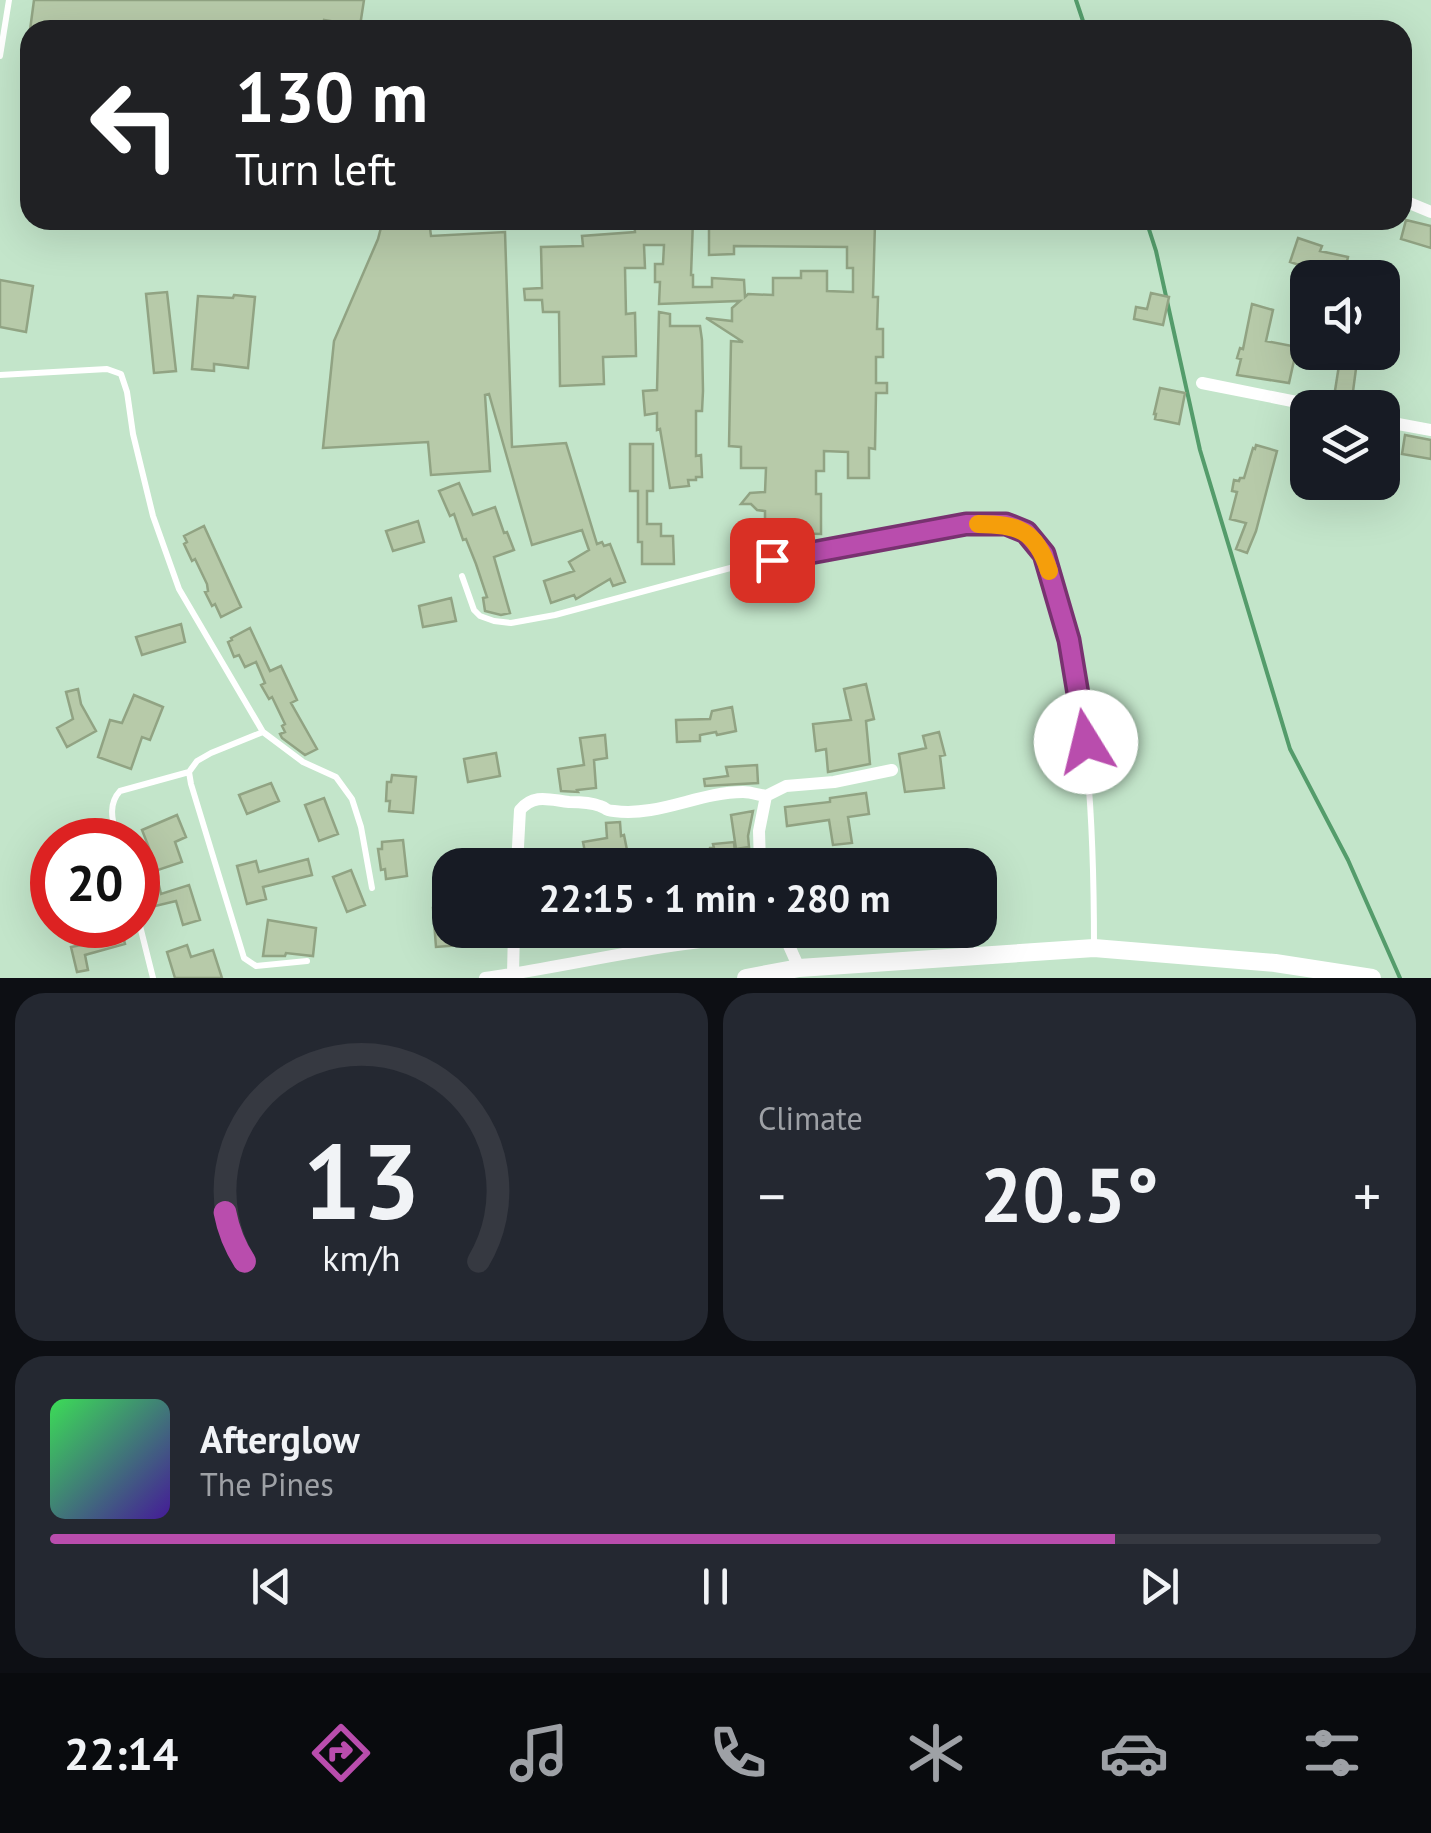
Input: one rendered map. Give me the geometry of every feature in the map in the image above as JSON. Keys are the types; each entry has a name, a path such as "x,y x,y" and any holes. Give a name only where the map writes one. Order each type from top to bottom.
{"main road":[{"path":"746,978 798,968 1094,948 1275,963 1372,978"}],"street":[{"path":"1202,382 1290,400"},
{"path":"1400,424 1431,430"},
{"path":"518,848 520,810 535,800 550,798 598,805 610,811 652,811 744,792 766,796 786,786 834,782 892,770"},
{"path":"760,848 766,796"},
{"path":"513,974 514,948"},
{"path":"485,978 668,948"},
{"path":"789,948 798,968"}],"lane":[{"path":"0,56 8,0"},
{"path":"0,375 107,369 121,374 153,516 179,589 263,732 303,762 336,777 352,799 372,888"},
{"path":"462,576 474,610 480,616 511,623 734,567 966,524 1006,524 1026,532 1044,554 1069,640 1086,742 1094,856 1094,948"},
{"path":"113,818 112,799 120,790 189,772 197,761 263,732"},
{"path":"189,772 244,958 256,966 307,961"},
{"path":"146,948 153,978"}],"building":[{"path":"34,0 364,0 361,20 31,20"},
{"path":"1412,221 1431,226 1431,248 1401,239 1403,230 1412,230"},
{"path":"380,230 430,230 431,236 505,232 512,447 566,443 597,544 610,544 625,582 613,586 610,579 576,599 574,595 551,603 544,581 574,571 569,562 589,550 582,530 532,545 489,394 485,395 490,471 431,475 428,442 323,448 334,341"},
{"path":"693,230 693,287 712,287 712,278 744,280 745,297 773,295 773,278 801,278 801,271 827,271 827,291 853,292 853,268 847,268 847,247 734,246 734,254 709,255 709,230 875,230 873,297 878,297 877,329 883,329 883,357 876,357 876,383 887,383 887,393 876,393 875,449 869,448 869,478 848,478 848,452 824,451 824,471 816,471 816,494 821,494 821,534 790,533 793,549 770,553 765,511 741,504 750,493 765,492 766,468 741,468 741,447 729,446 731,341 743,342 706,318 732,321 732,308 740,301 659,304 660,282 655,282 655,264 663,264 664,245 644,245 645,268 625,268 626,314 635,313 636,356 603,357 604,384 560,386 559,312 543,312 542,300 525,300 524,289 542,288 541,247 583,246 582,236"},
{"path":"1298,238 1322,246 1320,251 1348,257 1347,260 1291,260"},
{"path":"0,280 33,286 26,332 0,327"},
{"path":"167,292 176,371 154,373 146,294"},
{"path":"1151,293 1169,297 1163,325 1134,319 1136,307 1147,309"},
{"path":"198,296 255,297 248,368 214,364 214,371 192,369"},
{"path":"1252,304 1273,310 1266,341 1290,346 1289,383 1237,375 1241,359 1237,358 1240,348 1243,349"},
{"path":"659,312 670,314 670,326 700,326 703,391 702,411 696,411 696,456 701,455 702,477 688,480 689,486 670,488 657,413 645,415 643,391 657,390"},
{"path":"1338,370 1356,370 1353,390 1335,390"},
{"path":"1160,388 1185,393 1179,424 1155,419"},
{"path":"1405,435 1431,440 1431,459 1402,454"},
{"path":"630,444 653,444 653,491 647,491 647,524 661,524 661,536 673,536 674,564 642,564 638,491 630,491"},
{"path":"1256,445 1277,451 1247,553 1236,549 1246,523 1230,519 1237,492 1232,491 1234,480 1244,478"},
{"path":"459,483 473,515 495,507 504,533 507,532 514,550 494,557 510,613 485,611 483,598 487,597 476,564 439,491"},
{"path":"418,521 424,542 393,551 386,531"},
{"path":"204,526 241,607 221,617 215,604 212,606 205,592 207,584 184,544 184,536"},
{"path":"451,598 456,621 423,627 419,606"},
{"path":"181,624 185,642 142,655 136,637"},
{"path":"250,628 270,671 281,666 297,700 291,703 317,749 305,755 282,738 285,724 272,697 269,699 261,685 265,683 256,662 245,667 239,655 234,657 228,642"},
{"path":"866,684 874,719 866,721 870,764 828,772 826,749 816,751 813,724 851,720 844,689"},
{"path":"78,689 81,704 96,731 67,747 57,728 73,719 66,692"},
{"path":"134,695 163,707 150,740 142,737 131,769 98,757 110,720 122,723"},
{"path":"732,707 736,731 700,735 700,741 677,742 676,720 710,719 712,711"},
{"path":"939,732 945,755 940,756 944,788 905,792 899,754 926,748 923,736"},
{"path":"605,735 607,758 594,760 596,788 561,791 558,769 584,765 580,738"},
{"path":"496,753 500,776 468,782 464,759"},
{"path":"757,765 758,783 705,786 704,779 728,776 726,767"},
{"path":"392,775 416,777 413,813 389,811 387,782 391,782"},
{"path":"271,783 279,801 247,814 239,795"},
{"path":"866,793 869,814 848,817 852,843 833,845 829,820 787,826 785,807"},
{"path":"324,798 338,834 319,841 305,805"},
{"path":"753,811 749,847 736,848 731,815"},
{"path":"177,815 186,837 175,842 182,862 160,869 160,822"},
{"path":"620,822 627,848 584,848 583,842 607,838 606,823"},
{"path":"403,840 407,876 386,879 378,849 382,849 382,842"},
{"path":"734,842 735,848 714,848 713,844"},
{"path":"308,859 312,875 263,887 266,899 247,904 237,866 256,861 259,872"},
{"path":"351,870 365,905 347,912 333,877"},
{"path":"189,885 200,920 183,925 176,901 160,905 160,890 161,894"},
{"path":"268,920 316,928 313,956 263,956"},
{"path":"187,945 191,957 213,950 222,978 175,978 167,952"},
{"path":"71,948 110,948 85,955 88,970 77,972"}],"waterway":[{"path":"1076,0 1083,20"},
{"path":"1149,230 1200,450 1290,749 1348,860 1400,978"}],"slow traffic":[{"path":"978,524 1006,524 1026,532 1044,554 1049,571"}],"route":[{"path":"772,560 966,524 1006,524 1026,532 1044,554 1069,640 1086,742"}]}
